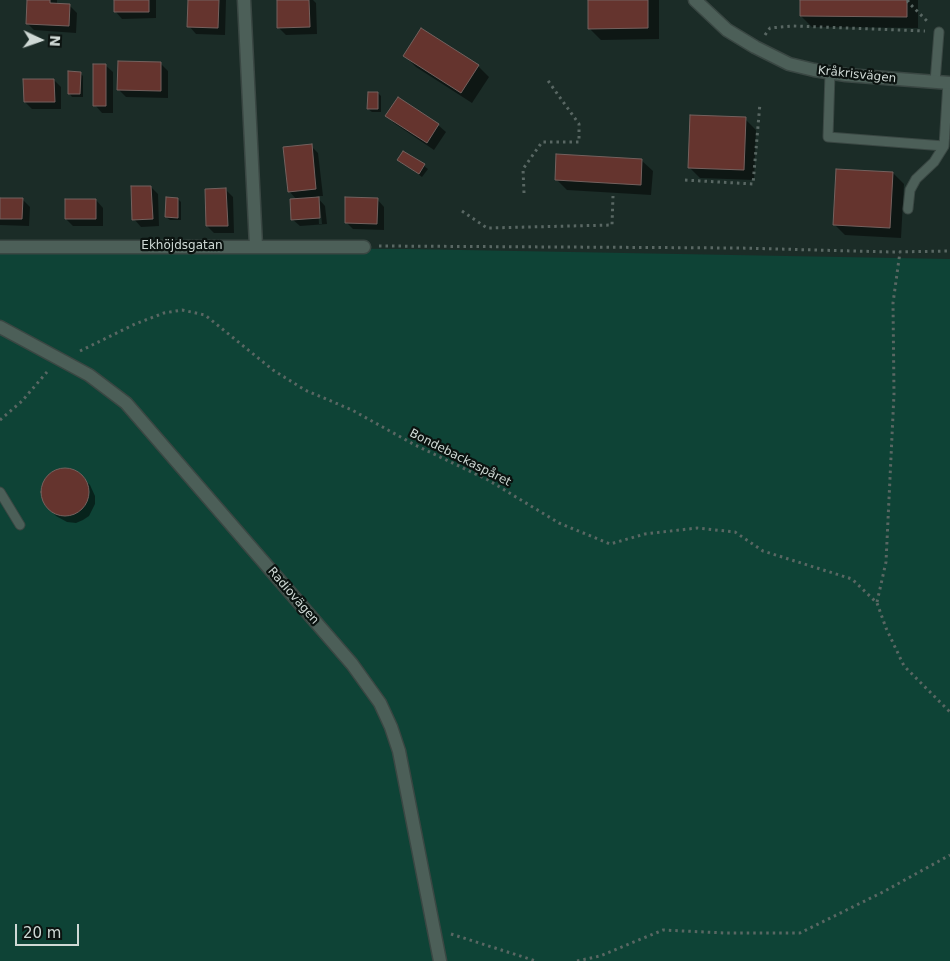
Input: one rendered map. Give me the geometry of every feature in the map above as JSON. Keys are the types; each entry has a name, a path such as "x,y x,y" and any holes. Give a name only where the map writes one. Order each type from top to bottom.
{"street":[{"path":"244,0 256,246"},
{"name":"Kråkrisvägen","path":"695,0 728,30 755,47 789,64 830,73 944,82"},
{"name":"Ekhöjdsgatan","path":"0,247 364,247"},
{"name":"Radiovägen","path":"0,327 89,374 126,403 352,664 380,703 399,751 440,961"}],"lane":[{"path":"908,209 910,190 916,179 934,162 944,146 944,82 939,32"},
{"path":"830,73 828,137 944,146"},
{"path":"0,492 20,525"}],"path":[{"path":"908,0 939,32"},
{"path":"755,47 770,28 778,27 889,28 939,32"},
{"path":"524,193 523,169 542,142 579,142 579,124 546,78"},
{"path":"685,180 753,184 760,103"},
{"path":"462,211 488,228 612,225 612,196"},
{"path":"364,247 383,245 739,248 900,252 950,251"},
{"path":"877,602 886,562 894,394 893,303 900,252"},
{"name":"Bondebackaspåret","path":"0,420 22,400 46,373 63,359 134,324 164,313 182,310 199,313 205,315 273,370 305,390 352,410 415,445 488,480 559,524 610,544 645,534 697,528 735,532 763,551 852,579 877,602 886,628 904,666 950,712"},
{"path":"576,961 600,956 663,930 800,934 883,892 950,855"},
{"path":"434,929 536,961"}],"green space":[{"path":"0,247 408,249 950,259 950,961 0,961"}],"building":[{"path":"27,0 50,0 50,3 70,4 69,26 26,24"},
{"path":"114,0 149,0 149,12 114,12"},
{"path":"188,0 219,0 218,28 187,27"},
{"path":"277,0 309,0 310,27 277,28"},
{"path":"588,0 648,0 648,28 588,29"},
{"path":"800,0 907,0 907,17 800,16"},
{"path":"421,28 479,65 461,93 403,56"},
{"path":"118,61 161,62 161,91 117,90"},
{"path":"93,64 106,64 106,106 93,106"},
{"path":"68,71 81,72 80,94 68,94"},
{"path":"23,79 54,79 55,102 24,102"},
{"path":"368,92 378,92 378,109 367,109"},
{"path":"398,97 439,124 427,143 385,116"},
{"path":"690,115 746,117 744,170 688,168"},
{"path":"312,144 316,189 288,192 283,147"},
{"path":"403,151 425,164 419,174 397,160"},
{"path":"556,154 642,159 641,185 555,180"},
{"path":"836,169 893,172 890,228 833,225"},
{"path":"131,186 151,186 153,219 132,220"},
{"path":"226,188 228,226 206,226 205,189"},
{"path":"166,197 178,198 178,218 165,217"},
{"path":"319,197 320,218 291,220 290,199"},
{"path":"345,197 378,198 377,224 345,223"},
{"path":"0,198 23,198 22,219 0,219"},
{"path":"65,199 96,199 96,219 65,219"},
{"path":"60,468 70,468 82,475 89,487 89,497 82,509 70,516 60,516 52,512 45,505 41,497 41,487 45,479 52,472"}]}
